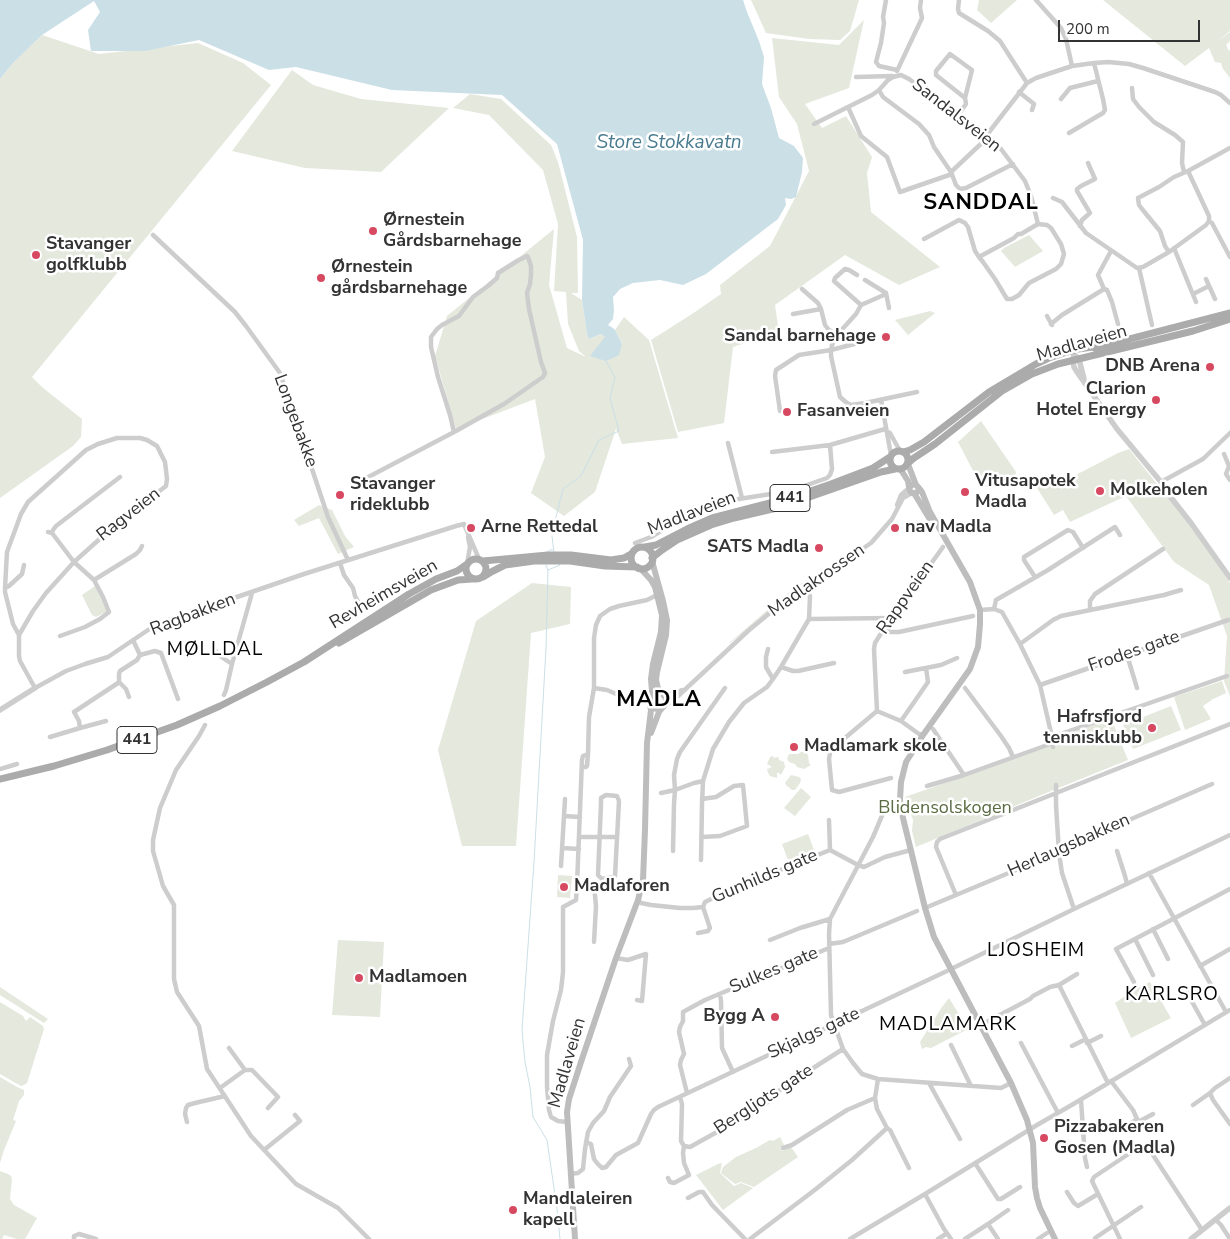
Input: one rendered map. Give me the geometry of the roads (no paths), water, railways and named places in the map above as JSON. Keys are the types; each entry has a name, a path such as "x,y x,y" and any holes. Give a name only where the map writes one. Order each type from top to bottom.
{"main road":[{"name":"Madlaveien","path":"902,451 910,450 924,442 1001,384 1058,355 1230,313"},
{"name":"Madlaveien","path":"1028,369 1056,359 1075,358 1193,331 1230,319"},
{"name":"Madlaveien","path":"908,463 1010,386 1042,370 1075,358 1100,346"},
{"path":"902,451 908,458 913,489"},
{"name":"441","path":"890,456 894,452 902,451"},
{"name":"Madlaveien","path":"644,547 656,545 687,528 712,518 793,497 839,481 873,468 890,456"},
{"path":"890,456 891,466 898,469 913,489 922,492 927,506 945,538 945,545 970,582 980,610 978,647 970,669 906,762 900,792 903,818 934,937 949,970 981,1025 1011,1083 1027,1120 1033,1144 1035,1186 1040,1208 1048,1230 1056,1239"},
{"name":"441","path":"898,469 905,467 908,463"},
{"name":"Madlaveien","path":"661,694 656,680 666,635 667,620 652,560 662,550 677,540 711,525 781,507 881,472 898,469"},
{"name":"441","path":"596,561 618,560 631,554 638,547 644,547"},
{"path":"644,547 649,550 652,560"},
{"path":"631,554 632,563 638,568"},
{"name":"441","path":"468,564 472,560 496,561 562,555 638,568 648,566 652,560"},
{"name":"441","path":"472,579 477,580 493,570 524,559"},
{"path":"481,560 486,568 486,574 483,577"},
{"path":"468,564 466,572 472,579"},
{"name":"Revheimsveien","path":"317,654 409,594 468,564"},
{"name":"Madlaveien","path":"575,1239 567,1122 569,1099 616,958 638,900 643,880 646,830 646,743 651,710 653,664 662,632 662,615 655,587 651,580 638,568"},
{"name":"Revheimsveien","path":"0,779 85,757 177,725 246,693 354,635 432,590 458,580 472,579"},
{"path":"653,694 661,694 666,700 664,707 660,710 655,709 650,701 653,694"},
{"name":"Madlaveien","path":"646,743 659,712 664,707"}],"street":[{"path":"886,0 881,43 876,62 879,66 896,74"},
{"path":"896,74 922,18 921,0"},
{"path":"959,0 959,13 1000,40 1027,83"},
{"path":"1036,0 1061,28 1066,39 1072,66"},
{"path":"958,115 966,104 965,98 971,69 950,54 936,71 936,75 965,98"},
{"path":"848,107 861,136 887,157 900,192 951,173 985,138 1027,83 1072,66 1108,62 1143,68 1216,92 1230,103"},
{"path":"1069,133 1105,110 1104,99 1094,63"},
{"path":"856,77 896,74"},
{"name":"Sandalsveien","path":"814,124 872,95 880,90 896,74 901,75 958,115 985,138 999,146 1025,181 1038,224"},
{"path":"1061,99 1070,88 1098,81"},
{"path":"1053,198 1062,202 1086,233 1139,268 1169,252 1209,221 1209,216 1182,163 1184,142 1151,120 1133,97 1132,88"},
{"path":"880,90 883,97 924,128 929,134 934,147 960,189 1013,164"},
{"path":"1019,92 1034,104 1032,110"},
{"path":"1169,252 1160,231 1142,210 1138,198 1230,148"},
{"path":"1080,226 1082,220 1089,214 1089,211 1076,191 1080,186 1095,179 1088,163"},
{"path":"924,238 960,220 965,223 975,251 979,257 995,279 1007,299 1012,299 1019,295 1029,284 1056,269 1063,260 1064,250 1051,228 1047,225 1038,224 979,257"},
{"path":"1209,221 1212,222 1230,257"},
{"name":"Longebakke","path":"152,235 235,312 280,373 328,517 348,560"},
{"path":"1174,248 1196,302"},
{"path":"1111,251 1098,275 1112,302 1118,324"},
{"path":"355,484 454,432 504,404 544,376 545,373 529,309 527,293 530,284 531,266 527,256 498,273 497,278 473,297 459,316 436,329 431,337 430,347 454,432"},
{"path":"1139,268 1152,325"},
{"path":"856,275 848,270 844,270 834,281 861,305"},
{"path":"1206,279 1215,298"},
{"path":"865,280 886,294 889,308"},
{"path":"1193,294 1209,286"},
{"path":"802,289 818,303 825,325 837,335"},
{"path":"1047,316 1052,325 1062,315 1104,289"},
{"path":"886,294 861,305 856,314 833,341 830,350 838,389 842,399 846,403 851,404 917,392"},
{"path":"793,314 821,309"},
{"path":"780,411 775,376 776,370 799,355 858,343"},
{"path":"1075,358 1074,367 1118,429 1161,482 1230,578"},
{"path":"881,400 890,456"},
{"path":"1225,438 1230,428"},
{"path":"886,430 902,451"},
{"path":"772,452 830,445 886,430"},
{"path":"1161,482 1203,459 1230,434"},
{"name":"Ragveien","path":"20,636 13,624 5,588 7,552 21,514 28,502 86,450 98,444 118,438 140,438 153,443 165,462 166,486 112,527 74,562 46,593 33,611 20,636 20,661 35,688"},
{"path":"728,443 742,498"},
{"path":"635,544 708,506 742,498 790,491 827,478 832,469 830,445"},
{"path":"1224,454 1229,466 1226,474 1230,480"},
{"path":"60,636 85,627 109,612 94,580 74,562 50,532 120,477"},
{"name":"Madlakrossen","path":"664,707 748,631 789,597 871,543 892,518 897,509 901,494 913,489"},
{"name":"Ragbakken","path":"0,710 66,671 108,657 148,630 164,622 348,560 464,524 466,531"},
{"path":"994,609 996,600 1115,527 1120,535"},
{"path":"1035,577 1023,558 1028,554 1068,530 1073,532 1083,548"},
{"path":"466,531 481,560"},
{"path":"466,531 470,547 468,564"},
{"name":"Rappveien","path":"877,711 875,643 891,618 945,545"},
{"path":"94,580 136,554 142,546"},
{"path":"1090,610 1090,601 1094,594 1163,549"},
{"path":"340,563 344,575 353,588 361,607"},
{"path":"5,588 22,574 24,565"},
{"path":"0,567 6,570"},
{"path":"701,860 702,799 704,781 713,749 729,722 744,703 767,687 773,679 809,619 810,596 804,586"},
{"path":"1020,644 1057,617 1181,590"},
{"path":"224,695 252,593"},
{"path":"567,1122 558,1121 551,1117 547,1086 547,1055 563,972 563,907 576,900 578,885 582,767 583,758 588,754 589,717 594,688 594,638 596,625 602,613 610,609 647,600 657,595"},
{"path":"647,600 660,605"},
{"path":"927,786 1053,745 1040,685 1020,644 1002,612 994,609 980,610"},
{"path":"885,628 890,632 900,632 973,616"},
{"path":"809,619 891,618"},
{"name":"Frodes gate","path":"1040,685 1228,620"},
{"path":"133,640 140,655"},
{"path":"214,648 217,654 232,664"},
{"path":"768,649 766,667 773,679"},
{"path":"129,697 126,689 119,682 120,671 137,660 140,655 155,651 161,653 178,699"},
{"path":"1127,655 1138,688"},
{"path":"905,672 941,665 957,658"},
{"path":"781,667 798,671 834,663"},
{"path":"900,721 928,682 926,668"},
{"path":"1052,737 1227,676"},
{"path":"80,728 79,721 74,712 119,682"},
{"path":"594,688 607,690 635,704"},
{"path":"673,851 674,775 677,759 725,688"},
{"path":"965,688 1005,742 1013,757"},
{"name":"Madlakrossen","path":"661,694 676,693 686,689"},
{"path":"891,778 839,792 832,790 830,753 833,748 877,711 900,721 923,736"},
{"path":"50,737 106,720"},
{"path":"956,895 936,847 940,839 1230,724"},
{"path":"205,725 200,736 176,770 160,808 153,840 153,851 163,886 174,905 174,978 177,992 199,1026 207,1068 251,1136 296,1184 338,1208 369,1239"},
{"path":"932,729 964,775"},
{"path":"0,769 17,764"},
{"path":"661,793 704,781"},
{"name":"Herlaugsbakken","path":"925,908 1212,784"},
{"path":"702,799 716,797 734,786 743,785 747,826 720,836 702,836"},
{"path":"1056,785 1062,873 1074,909"},
{"path":"604,796 617,796 619,801 617,837 615,876 602,878 598,875 601,800 604,796"},
{"path":"561,866 565,799"},
{"path":"891,804 884,811 873,837 830,919 831,1015 844,1049 862,1074 878,1079 1001,1088 1011,1083"},
{"path":"564,816 580,816"},
{"name":"Gunhilds gate","path":"829,820 830,850"},
{"name":"Skjalgs gate","path":"586,1142 591,1144 594,1159 599,1166 604,1168 608,1166 616,1155 638,1143 654,1110 1230,836"},
{"path":"580,837 617,837"},
{"path":"562,848 579,849"},
{"name":"Gunhilds gate","path":"638,900 641,903 651,905 693,908 703,906 705,902 736,888 830,850"},
{"name":"Gunhilds gate","path":"830,850 858,865"},
{"path":"858,865 864,867 911,850"},
{"path":"1117,851 1127,884"},
{"path":"850,1239 1228,1011 1200,966 1149,873"},
{"path":"578,885 594,885 596,906 594,942"},
{"path":"1134,982 1116,949 1230,889"},
{"name":"Gunhilds gate","path":"698,933 708,931 710,928 703,906"},
{"name":"Sulkes gate","path":"687,1093 680,1066 684,1054 679,1032 683,1012 705,1000 829,946 917,912"},
{"path":"770,940 830,919"},
{"path":"1153,929 1168,959"},
{"path":"1135,939 1153,975"},
{"path":"1200,966 1230,948"},
{"path":"616,958 628,960 646,954 642,1001 637,1000"},
{"path":"981,1025 1077,974"},
{"path":"1059,985 1086,1041 1109,1082 1149,1131"},
{"path":"1186,991 1205,1025"},
{"path":"720,994 722,1048 733,1072"},
{"path":"1072,1046 1101,1036"},
{"path":"1021,1043 1058,1113"},
{"path":"951,1045 971,1086"},
{"path":"229,1048 245,1070"},
{"name":"Bergljots gate","path":"684,1146 690,1147 753,1112 768,1102 782,1088 844,1049"},
{"path":"570,1174 578,1173 583,1169 588,1132 604,1111 610,1097 631,1066 628,1060"},
{"path":"220,1088 245,1070 252,1070 277,1096 268,1108"},
{"path":"1193,1105 1230,1078"},
{"path":"878,1079 875,1098 877,1109 909,1168"},
{"path":"929,1083 960,1139"},
{"path":"1210,1093 1230,1124"},
{"path":"187,1122 185,1114 188,1105 225,1096"},
{"path":"668,1178 670,1182 674,1183 688,1175 684,1163 684,1146 681,1138 682,1104 680,1097"},
{"path":"783,1148 792,1145 847,1110 875,1098"},
{"path":"1081,1100 1087,1167"},
{"path":"1118,1132 1152,1114"},
{"path":"264,1150 300,1121 295,1115"},
{"path":"750,1239 816,1188 887,1128"},
{"path":"1120,1239 1098,1194 1093,1182 1094,1177 1139,1147 1150,1149 1202,1230"},
{"path":"975,1163 998,1199 1020,1187"},
{"path":"688,1198 703,1192 712,1205 745,1239"},
{"path":"1067,1192 1074,1204 1078,1206 1098,1194"},
{"path":"925,1194 946,1234 951,1239"},
{"path":"1095,1238 1141,1207"},
{"path":"1191,1239 1230,1208"},
{"path":"965,1239 1008,1210"},
{"path":"1216,1220 1230,1238"},
{"path":"988,1224 998,1239"},
{"path":"1038,1239 1048,1230"},
{"path":"74,1239 74,1236 79,1234 96,1239"},
{"path":"938,1239 946,1234"}],"water":[{"name":"Store Stokkavatn","path":"0,0 743,0 764,57 762,84 779,138 794,146 803,158 802,172 796,197 791,199 785,198 786,205 778,219 706,274 683,285 660,280 633,283 620,289 613,297 613,319 608,325 615,330 622,344 619,355 606,361 590,356 605,337 601,334 589,339 587,334 582,300 583,240 557,144 502,95 392,90 296,67 269,70 199,40 145,51 91,51 88,30 100,12 94,1 42,35 13,63 0,79"}],"waterway":[{"path":"555,521 563,489 581,476 599,440 619,431 610,398 615,377 606,361"},
{"path":"552,536 554,553"},
{"path":"547,552 553,550"},
{"path":"548,570 560,565 559,563"},
{"path":"546,565 548,570 546,648 522,1030 533,1117 547,1140 560,1239"}],"place":[{"name":"Ørnestein Gårdsbarnehage","path":"373,231"},
{"name":"Stavanger golfklubb","path":"36,255"},
{"name":"Ørnestein gårdsbarnehage","path":"321,278"},
{"name":"Sandal barnehage","path":"886,337"},
{"name":"DNB Arena","path":"1210,367"},
{"name":"Clarion Hotel Energy","path":"1156,400"},
{"name":"Fasanveien","path":"787,412"},
{"name":"Molkeholen","path":"1100,491"},
{"name":"Vitusapotek Madla","path":"965,492"},
{"name":"Stavanger rideklubb","path":"340,495"},
{"name":"Arne Rettedal","path":"471,528"},
{"name":"nav Madla","path":"895,528"},
{"name":"SATS Madla","path":"819,548"},
{"name":"Hafrsfjord tennisklubb","path":"1152,728"},
{"name":"Madlamark skole","path":"794,747"},
{"name":"Madlaforen","path":"564,887"},
{"name":"Madlamoen","path":"359,978"},
{"name":"Bygg A","path":"775,1017"},
{"name":"Pizzabakeren Gosen (Madla)","path":"1044,1138"},
{"name":"Mandlaleiren kapell","path":"513,1210"}],"district":[{"name":"SANDDAL","path":"981,204"},
{"name":"MØLLDAL","path":"215,650"},
{"name":"MADLA","path":"659,701"},
{"name":"LJOSHEIM","path":"1036,951"},
{"name":"KARLSRO","path":"1172,995"},
{"name":"MADLAMARK","path":"948,1025"}],"park label":[{"name":"Blidensolskogen","path":"945,809"}]}
